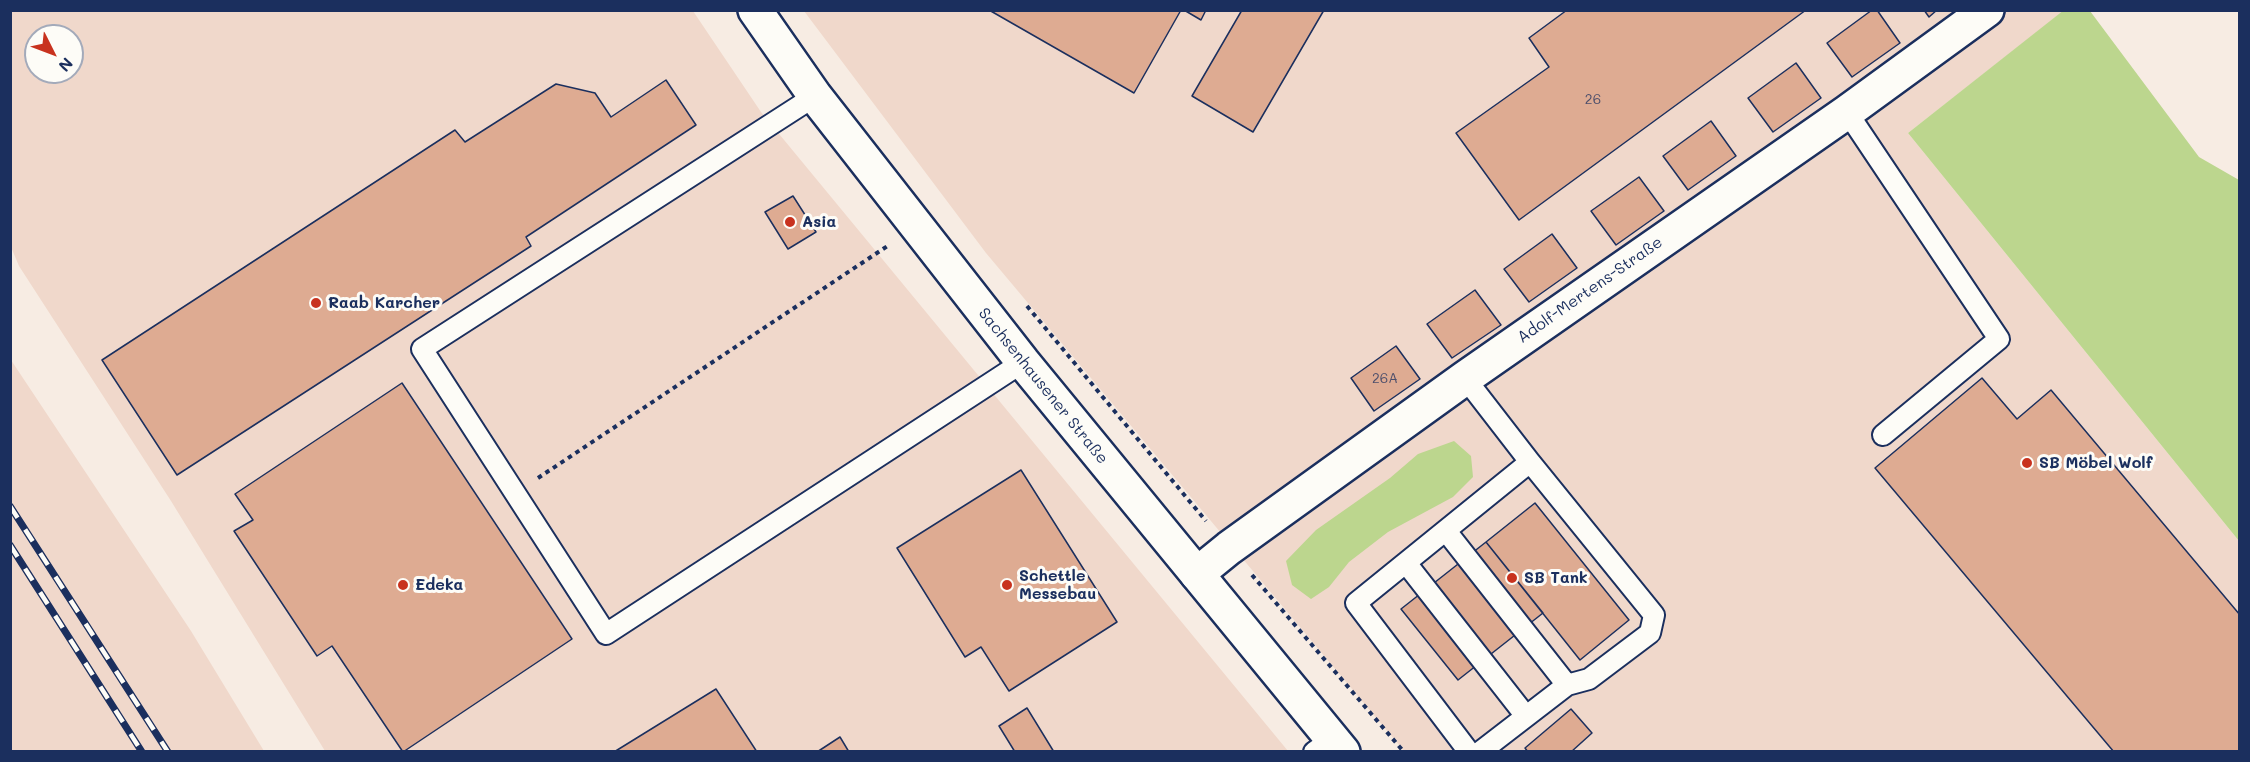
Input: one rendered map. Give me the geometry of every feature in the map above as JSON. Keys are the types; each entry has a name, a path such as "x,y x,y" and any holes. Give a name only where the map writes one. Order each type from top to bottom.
{"street":[{"name":"Sachsenhausener Straße","path":"755,10 814,96 1023,362 1197,574 1330,747"},
{"name":"Adolf-Mertens-Straße","path":"1197,574 1229,548 1465,378 1847,112 1987,10"}],"lane":[{"path":"814,96 422,349 606,634 1023,362"},
{"path":"1847,112 1999,339 1883,435"},
{"path":"1465,378 1654,615 1650,633 1589,679 1567,685 1525,715 1480,752"},
{"path":"1469,752 1356,603 1530,462"},
{"path":"1446,531 1567,685"},
{"path":"1406,563 1525,715"}],"path":[{"path":"515,494 916,226"},
{"path":"1022,301 1404,752"}],"shaded area":[{"path":"10,11 693,11 761,112 1288,751 325,751 171,501 19,266 11,247"},
{"path":"804,11 2064,11 1908,133 2239,541 2239,751 1404,751 986,253"},
{"path":"11,360 191,631 264,751 11,751"}],"green space":[{"path":"2064,10 2090,11 2199,157 2239,180 2239,541 1908,133"},
{"path":"1454,441 1471,456 1473,477 1453,497 1388,532 1349,562 1329,587 1311,599 1292,585 1286,561 1316,530 1390,478 1418,454"}],"building":[{"path":"989,10 1181,10 1134,93"},
{"path":"1184,10 1206,10 1201,20"},
{"path":"1242,10 1324,10 1253,132 1192,96"},
{"path":"1567,10 1806,10 1519,220 1456,133 1549,67 1529,38"},
{"path":"1872,10 1877,10 1900,43 1852,77 1827,43"},
{"path":"1924,10 1937,10 1929,17"},
{"path":"1796,63 1821,98 1773,132 1748,98"},
{"name":"Raab Karcher","path":"666,80 696,125 526,237 531,246 177,475 102,360 455,130 465,142 556,84 595,93 611,117"},
{"path":"1711,121 1736,156 1688,190 1663,156"},
{"path":"1639,177 1664,211 1616,245 1591,211"},
{"name":"Asia","path":"793,196 816,232 788,249 765,212"},
{"path":"1552,234 1577,268 1529,302 1504,269"},
{"path":"1475,290 1501,325 1452,358 1427,324"},
{"path":"1396,346 1420,379 1374,411 1351,378"},
{"path":"1982,378 2017,419 2051,390 2240,615 2240,752 2114,752 1875,468"},
{"name":"Edeka","path":"402,383 572,639 403,752 332,646 317,656 234,531 253,520 235,494"},
{"name":"Schettle Messebau","path":"1021,470 1117,622 1009,691 981,647 965,657 897,548"},
{"path":"1535,503 1629,620 1580,660 1486,542"},
{"path":"1486,542 1543,613 1458,680 1401,609"},
{"path":"716,689 757,752 614,752"},
{"path":"1027,708 1054,752 1015,752 999,726"},
{"path":"1571,709 1592,733 1571,752 1528,752 1525,748"},
{"path":"840,737 849,752 817,752"}],"railway":[{"path":"10,506 168,752"},
{"path":"10,545 142,752"}],"place":[{"name":"Asia","path":"790,222"},
{"name":"Raab Karcher","path":"316,303"},
{"name":"SB Möbel Wolf","path":"2027,463"},
{"name":"SB Tank","path":"1512,578"},
{"name":"Edeka","path":"403,585"},
{"name":"Schettle Messebau","path":"1007,585"}]}
